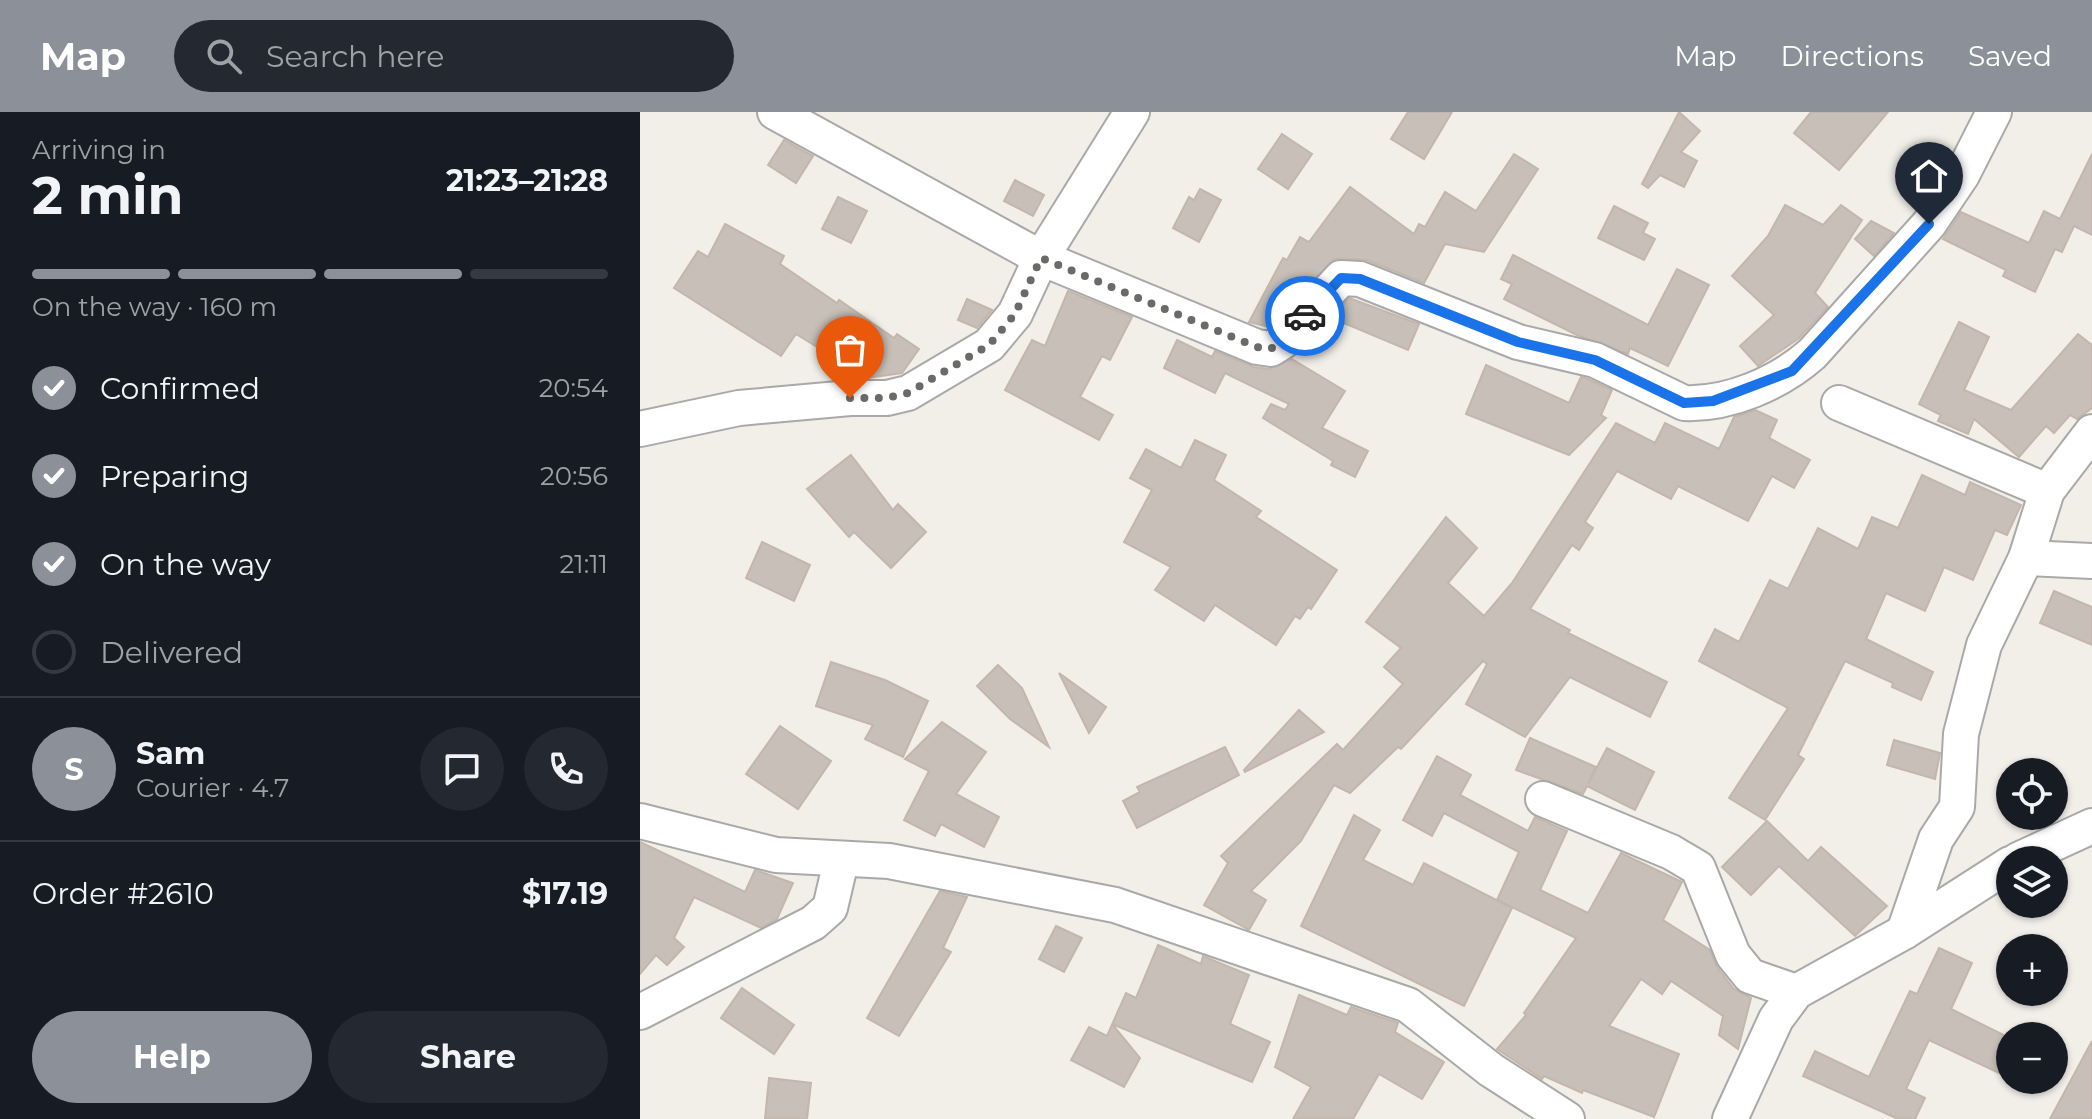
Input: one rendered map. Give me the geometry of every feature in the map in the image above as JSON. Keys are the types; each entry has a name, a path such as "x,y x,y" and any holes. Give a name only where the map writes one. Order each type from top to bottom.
{"street":[{"path":"775,112 1041,258 1257,347 1271,349 1341,278 1360,279 1518,342 1595,360 1684,403 1700,404 1760,386 1792,371 1812,354 1929,224 1962,175 1994,112"},
{"path":"640,429 739,408 887,398 908,393 989,345 1005,331 1041,258 1132,112"},
{"path":"1839,403 2047,491"},
{"path":"1904,932 1936,839 1957,807 1961,734 1984,645 2026,558 2047,491 2092,432"},
{"path":"2026,558 2092,561"},
{"path":"1543,799 1671,852 1698,868 1733,955 1750,976 1796,992"},
{"path":"640,821 776,855 841,861 889,861 1115,905 1368,988 1408,1005 1491,1070 1567,1119"},
{"path":"2048,846 2092,826"},
{"path":"640,1012 813,923 830,908 841,861"},
{"path":"1730,1119 1776,1019 1796,992 1904,932 1996,873"}],"building":[{"path":"1408,112 1452,112 1424,159 1391,139"},
{"path":"1679,112 1700,131 1681,152 1697,161 1684,187 1660,175 1648,188 1642,184"},
{"path":"1811,112 1888,112 1839,170 1794,133"},
{"path":"1282,134 1312,154 1288,189 1258,169"},
{"path":"784,140 813,156 796,183 768,165"},
{"path":"1514,154 1538,169 1484,252 1445,244 1424,283 1367,260 1334,259 1269,327 1249,322 1283,258 1287,260 1300,237 1309,242 1350,187 1414,234 1419,224 1425,227 1445,192 1476,211"},
{"path":"2092,154 2092,235 2074,226 2062,252 2055,249 2035,292 2003,276 2006,270 1943,239 1961,212 2029,243 2044,211 2060,219"},
{"path":"1015,180 1044,195 1033,216 1004,201"},
{"path":"1200,189 1221,200 1199,242 1173,228 1189,197 1194,200"},
{"path":"838,197 867,211 851,243 822,229"},
{"path":"1785,205 1823,225 1841,205 1862,220 1815,293 1828,307 1798,339 1758,366 1740,346 1774,315 1732,276 1768,236"},
{"path":"1614,206 1648,223 1643,233 1655,239 1644,260 1598,238"},
{"path":"1871,221 1894,233 1874,256 1855,239"},
{"path":"725,224 784,256 780,264 837,303 839,300 894,338 897,334 919,349 902,373 867,378 796,334 781,356 674,288 698,251 708,257"},
{"path":"1513,255 1648,325 1677,269 1709,285 1668,366 1630,348 1628,354 1577,335 1504,299 1512,284 1501,279"},
{"path":"1068,291 1132,317 1110,360 1102,356 1080,397 1113,415 1099,440 1005,390 1032,340 1045,346"},
{"path":"1349,298 1419,324 1408,350 1332,318"},
{"path":"967,299 992,310 977,328 958,320"},
{"path":"1959,322 1989,337 1964,390 2011,410 2078,334 2092,345 2092,408 2077,419 2070,415 2054,433 2046,426 2019,457 1974,419 1968,434 1938,421 1941,415 1919,404"},
{"path":"1177,340 1212,357 1215,351 1254,367 1269,369 1292,359 1345,391 1322,428 1368,451 1355,477 1331,465 1333,461 1263,418 1271,404 1285,410 1289,404 1225,373 1215,393 1164,368"},
{"path":"1486,365 1569,403 1581,377 1588,379 1612,390 1601,415 1606,418 1569,455 1466,414"},
{"path":"1755,410 1777,420 1769,438 1810,460 1794,488 1772,476 1748,521 1678,486 1671,499 1617,471 1585,522 1593,528 1579,550 1572,545 1530,609 1570,630 1568,633 1667,682 1650,717 1570,677 1525,737 1466,704 1487,664 1483,661 1401,749 1398,747 1350,793 1334,785 1301,841 1251,891 1266,900 1249,930 1204,905 1228,863 1221,856 1337,744 1343,750 1403,684 1384,667 1401,648 1366,622 1446,517 1477,548 1448,583 1484,616 1512,583 1616,423 1655,443 1665,423 1719,449 1734,417"},
{"path":"1195,440 1226,455 1214,480 1261,511 1256,517 1337,570 1311,609 1308,607 1300,619 1295,616 1276,645 1215,605 1204,621 1155,590 1171,567 1124,542 1152,490 1130,478 1146,449 1181,468"},
{"path":"851,455 893,510 898,504 926,532 891,568 854,532 849,537 807,489"},
{"path":"1922,475 1965,495 1970,482 2021,505 2007,535 1995,530 1973,580 1944,567 1925,611 1886,593 1866,639 1933,672 1921,700 1845,661 1798,755 1804,759 1765,820 1729,798 1788,708 1699,661 1715,629 1739,642 1770,580 1788,589 1818,528 1858,549 1872,517 1898,528"},
{"path":"762,542 810,565 794,601 746,578"},
{"path":"2054,591 2092,607 2092,645 2040,623"},
{"path":"831,662 885,680 928,701 903,757 865,739 873,725 816,706"},
{"path":"998,665 1022,688 1049,747 1010,719 977,686"},
{"path":"1059,673 1106,707 1089,733"},
{"path":"1299,710 1324,732 1245,772 1244,770"},
{"path":"942,722 986,752 956,794 999,817 984,847 941,824 935,836 904,820 929,771 905,759"},
{"path":"780,726 831,761 798,809 746,774"},
{"path":"1530,738 1596,767 1588,784 1607,748 1654,772 1635,810 1587,786 1583,794 1516,770"},
{"path":"1894,740 1940,753 1935,779 1887,765"},
{"path":"1225,747 1239,775 1137,828 1123,801 1140,792 1137,787"},
{"path":"1437,756 1471,775 1460,795 1528,831 1535,817 1567,831 1540,890 1588,913 1621,853 1682,882 1663,920 1710,950 1717,967 1734,989 1751,998 1738,1049 1719,1035 1723,1016 1671,981 1662,994 1641,979 1609,1026 1679,1054 1654,1117 1583,1090 1582,1093 1544,1076 1542,1079 1497,1049 1526,1015 1524,1013 1576,938 1497,900 1519,852 1444,813 1432,836 1403,820"},
{"path":"1354,815 1380,830 1363,860 1413,885 1424,863 1512,908 1464,1006 1301,926"},
{"path":"1767,821 1808,861 1821,847 1887,906 1855,936 1779,866 1751,895 1722,867"},
{"path":"640,842 745,892 755,870 793,883 777,919 761,928 694,897 674,938 684,947 667,965 656,955 640,974"},
{"path":"940,891 967,897 943,948 951,952 899,1036 867,1018"},
{"path":"1056,926 1082,938 1064,972 1039,959"},
{"path":"1158,945 1201,964 1203,956 1249,975 1230,1024 1270,1042 1252,1082 1112,1024 1126,993 1136,998"},
{"path":"1939,948 1972,963 1951,1009 1996,1031 1996,1072 1929,1040 1906,1089 1925,1098 1915,1119 1898,1119 1803,1076 1815,1051 1869,1077 1910,991 1917,994"},
{"path":"742,988 794,1025 774,1054 721,1018"},
{"path":"1299,995 1347,1015 1351,1007 1398,1023 1395,1032 1444,1062 1422,1099 1379,1074 1353,1119 1293,1119 1311,1087 1275,1067"},
{"path":"1112,1024 1140,1058 1124,1087 1071,1060 1089,1027 1107,1036"},
{"path":"2092,1041 2092,1119 2050,1119 2063,1094 2068,1094 2068,1086"},
{"path":"769,1078 811,1083 807,1119 765,1119"}],"way so far":[{"path":"850,398 887,398 908,393 989,345 1005,331 1041,258 1257,347 1271,349 1282,342 1305,316"}],"route":[{"path":"1305,316 1341,278 1360,279 1518,342 1595,360 1667,397 1700,404 1760,386 1792,371 1812,354 1890,263 1929,224"}]}
